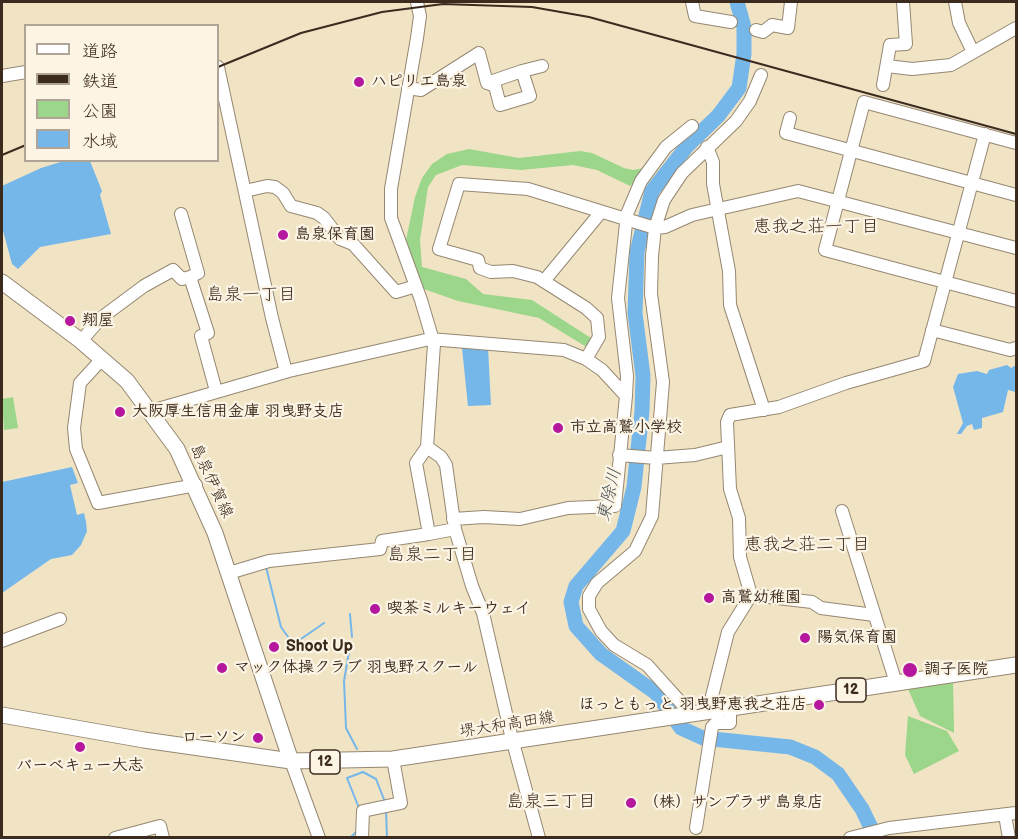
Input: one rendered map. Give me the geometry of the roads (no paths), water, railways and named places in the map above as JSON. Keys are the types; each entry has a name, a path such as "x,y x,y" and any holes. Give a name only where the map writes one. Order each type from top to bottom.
{"main road":[{"name":"島泉伊賀線","path":"2,282 81,341 127,381 177,449 196,485 229,573 291,760"},
{"name":"堺大和高田線","path":"2,715 144,740 291,760 393,759 1017,665"}],"street":[{"path":"417,2 420,16 390,205 391,218 416,286 430,339 434,344 427,447 416,463 429,534"},
{"path":"692,2 695,16 731,22"},
{"path":"756,30 763,32 772,25 788,28 791,2"},
{"path":"884,85 890,45 906,44 903,2"},
{"path":"956,2 960,23 973,52"},
{"path":"887,66 912,69 951,65 1017,28"},
{"path":"408,88 421,90 478,53 487,83"},
{"path":"487,83 542,66"},
{"path":"219,71 272,318 285,368 289,371"},
{"path":"487,83 495,86 500,105 530,96 522,71"},
{"path":"2,76 24,72"},
{"path":"689,715 647,665 614,645 601,631 590,609 589,596 597,583 635,551 652,516 663,382 651,294 655,228 664,200 682,173 736,121 750,101 761,75"},
{"path":"1017,143 864,102 836,200 825,250 1017,301"},
{"path":"790,118 786,133 1017,195"},
{"path":"229,573 269,561 380,549 382,541 429,534 454,524 484,517 520,519 568,508 615,506 627,376 618,298 626,222 641,181 666,147 692,126"},
{"path":"708,712 728,632 751,595 740,557 739,518 730,489 727,422 730,416 764,410 924,361 985,134"},
{"path":"707,147 713,162 713,184 729,271 730,305 764,410"},
{"path":"586,359 599,337 597,318 544,281 513,271 492,272 480,268 477,260 439,249 459,184 528,189 626,222 655,228 718,208 751,203 798,191 1017,248"},
{"path":"245,191 267,186 275,187 283,193 291,206 317,213 324,218 340,239 353,244 396,292 416,286"},
{"path":"544,281 601,212"},
{"path":"81,341 101,318 144,286 173,270 182,279 198,273 181,214"},
{"path":"190,277 198,293 208,333 201,336 216,391"},
{"path":"932,330 1010,350 1017,348"},
{"path":"151,411 289,371 430,339 564,350 586,359 602,370 626,396"},
{"path":"102,358 80,383 74,428 76,449 98,503 196,485"},
{"path":"427,447 441,457 446,465 454,524 472,586 483,613 513,742 539,837"},
{"path":"621,455 656,458 695,454 728,447"},
{"path":"842,511 896,683"},
{"path":"751,595 812,602 822,608 874,615"},
{"path":"2,641 60,619"},
{"path":"696,828 712,728 716,723 730,723 730,709"},
{"path":"362,837 363,811 401,803 393,759"},
{"path":"291,760 319,837"},
{"path":"854,837 889,828 1011,814 1009,837"},
{"path":"918,825 923,837"},
{"path":"115,837 160,826 163,837"}],"water":[{"path":"60,162 90,162 102,191 100,195 111,234 40,247 18,269 12,264 2,227 2,186 41,168"},
{"path":"488,347 491,405 468,406 462,348"},
{"path":"1007,365 1011,368 1016,365 1016,392 1008,390 1003,412 982,418 982,428 974,430 972,424 967,426 961,434 957,434 963,423 953,387 958,374 977,371 987,374 989,370"},
{"path":"72,467 78,483 70,485 77,515 84,513 86,522 87,531 81,545 72,555 51,559 2,593 2,482"}],"waterway":[{"name":"東除川","path":"737,2 744,27 744,54 739,88 718,116 688,145 652,191 637,252 635,313 643,376 642,411 634,487 623,531 576,586 571,602 576,626 601,654 656,693 681,728 703,738 790,747 815,757 838,774 862,809 876,838"},
{"path":"266,567 281,627 291,641 298,641 324,623"},
{"path":"350,614 352,637"},
{"path":"350,646 344,681 346,728 357,749"},
{"path":"359,808 347,778 363,772 376,779 385,802"},
{"path":"386,810 387,838"},
{"path":"350,838 357,831"}],"railway":[{"path":"219,67 301,33 382,12 443,4 532,7 589,17 1016,134"},
{"path":"2,155 24,146"}],"place":[{"name":"ハピリエ島泉","path":"359,82"},
{"name":"島泉保育園","path":"283,235"},
{"name":"翔屋","path":"70,321"},
{"name":"大阪厚生信用金庫 羽曳野支店","path":"120,412"},
{"name":"市立高鷲小学校","path":"558,428"},
{"name":"高鷲幼稚園","path":"709,598"},
{"name":"喫茶ミルキーウェイ","path":"375,609"},
{"name":"陽気保育園","path":"805,638"},
{"name":"Shoot Up","path":"274,647"},
{"name":"マック体操クラブ 羽曳野スクール","path":"222,668"},
{"name":"調子医院","path":"910,670"},
{"name":"ほっともっと 羽曳野恵我之荘店","path":"819,705"},
{"name":"ローソン","path":"258,738"},
{"name":"バーベキュー大志","path":"80,747"},
{"name":"（株）サンプラザ 島泉店","path":"631,803"}],"district":[{"name":"恵我之荘一丁目","path":"816,227"},
{"name":"島泉一丁目","path":"251,295"},
{"name":"恵我之荘二丁目","path":"807,545"},
{"name":"島泉二丁目","path":"432,555"},
{"name":"島泉三丁目","path":"551,802"}]}
